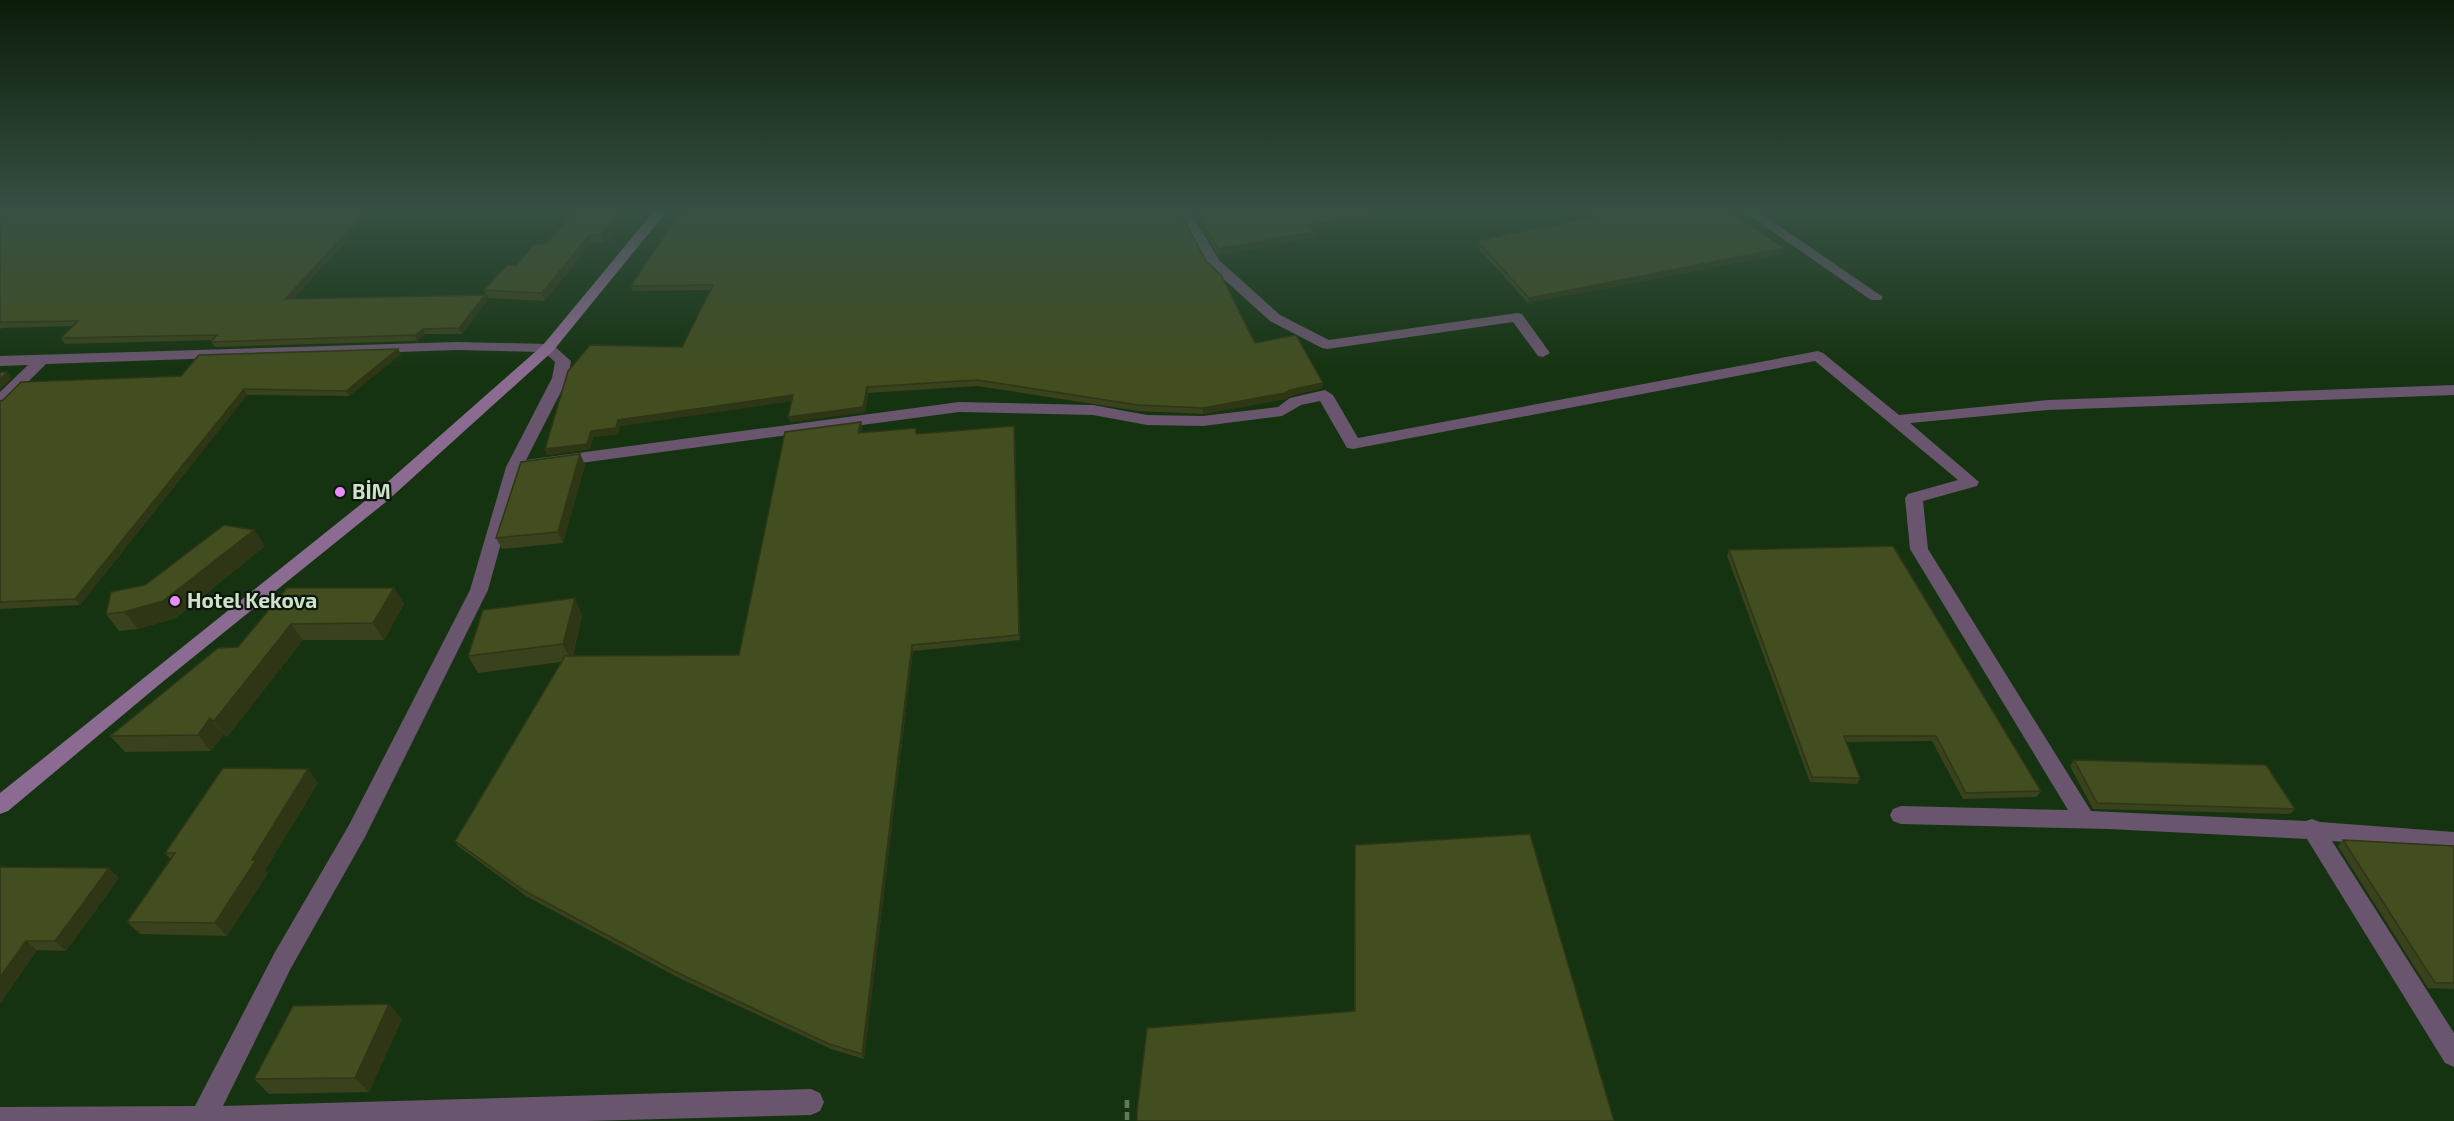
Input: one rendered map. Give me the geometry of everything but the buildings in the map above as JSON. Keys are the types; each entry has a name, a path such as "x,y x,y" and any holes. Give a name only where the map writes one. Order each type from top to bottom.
{"street":[{"path":"3,799 381,497 548,348 618,263"},
{"path":"1214,263 1275,318 1328,345 1517,317 1543,353"},
{"path":"1826,263 1876,297"},
{"path":"0,361 458,346 548,348 563,361 560,378 514,467 479,590 357,831 283,960 201,1120"},
{"path":"514,467 959,407 1093,410 1146,420 1203,421 1282,411 1296,401 1325,395 1353,444 1818,356 1971,482 1914,498 1919,549 2084,818"},
{"path":"0,401 42,359"},
{"path":"1896,420 2048,405 2454,390"},
{"path":"1901,815 2084,818 2312,828 2454,841"},
{"path":"2312,828 2454,1055"},
{"path":"0,1120 201,1120 811,1102"}],"path":[{"path":"1127,1100 1127,1121"}],"place":[{"name":"BİM","path":"340,492"},
{"name":"Hotel Kekova","path":"175,601"}]}
